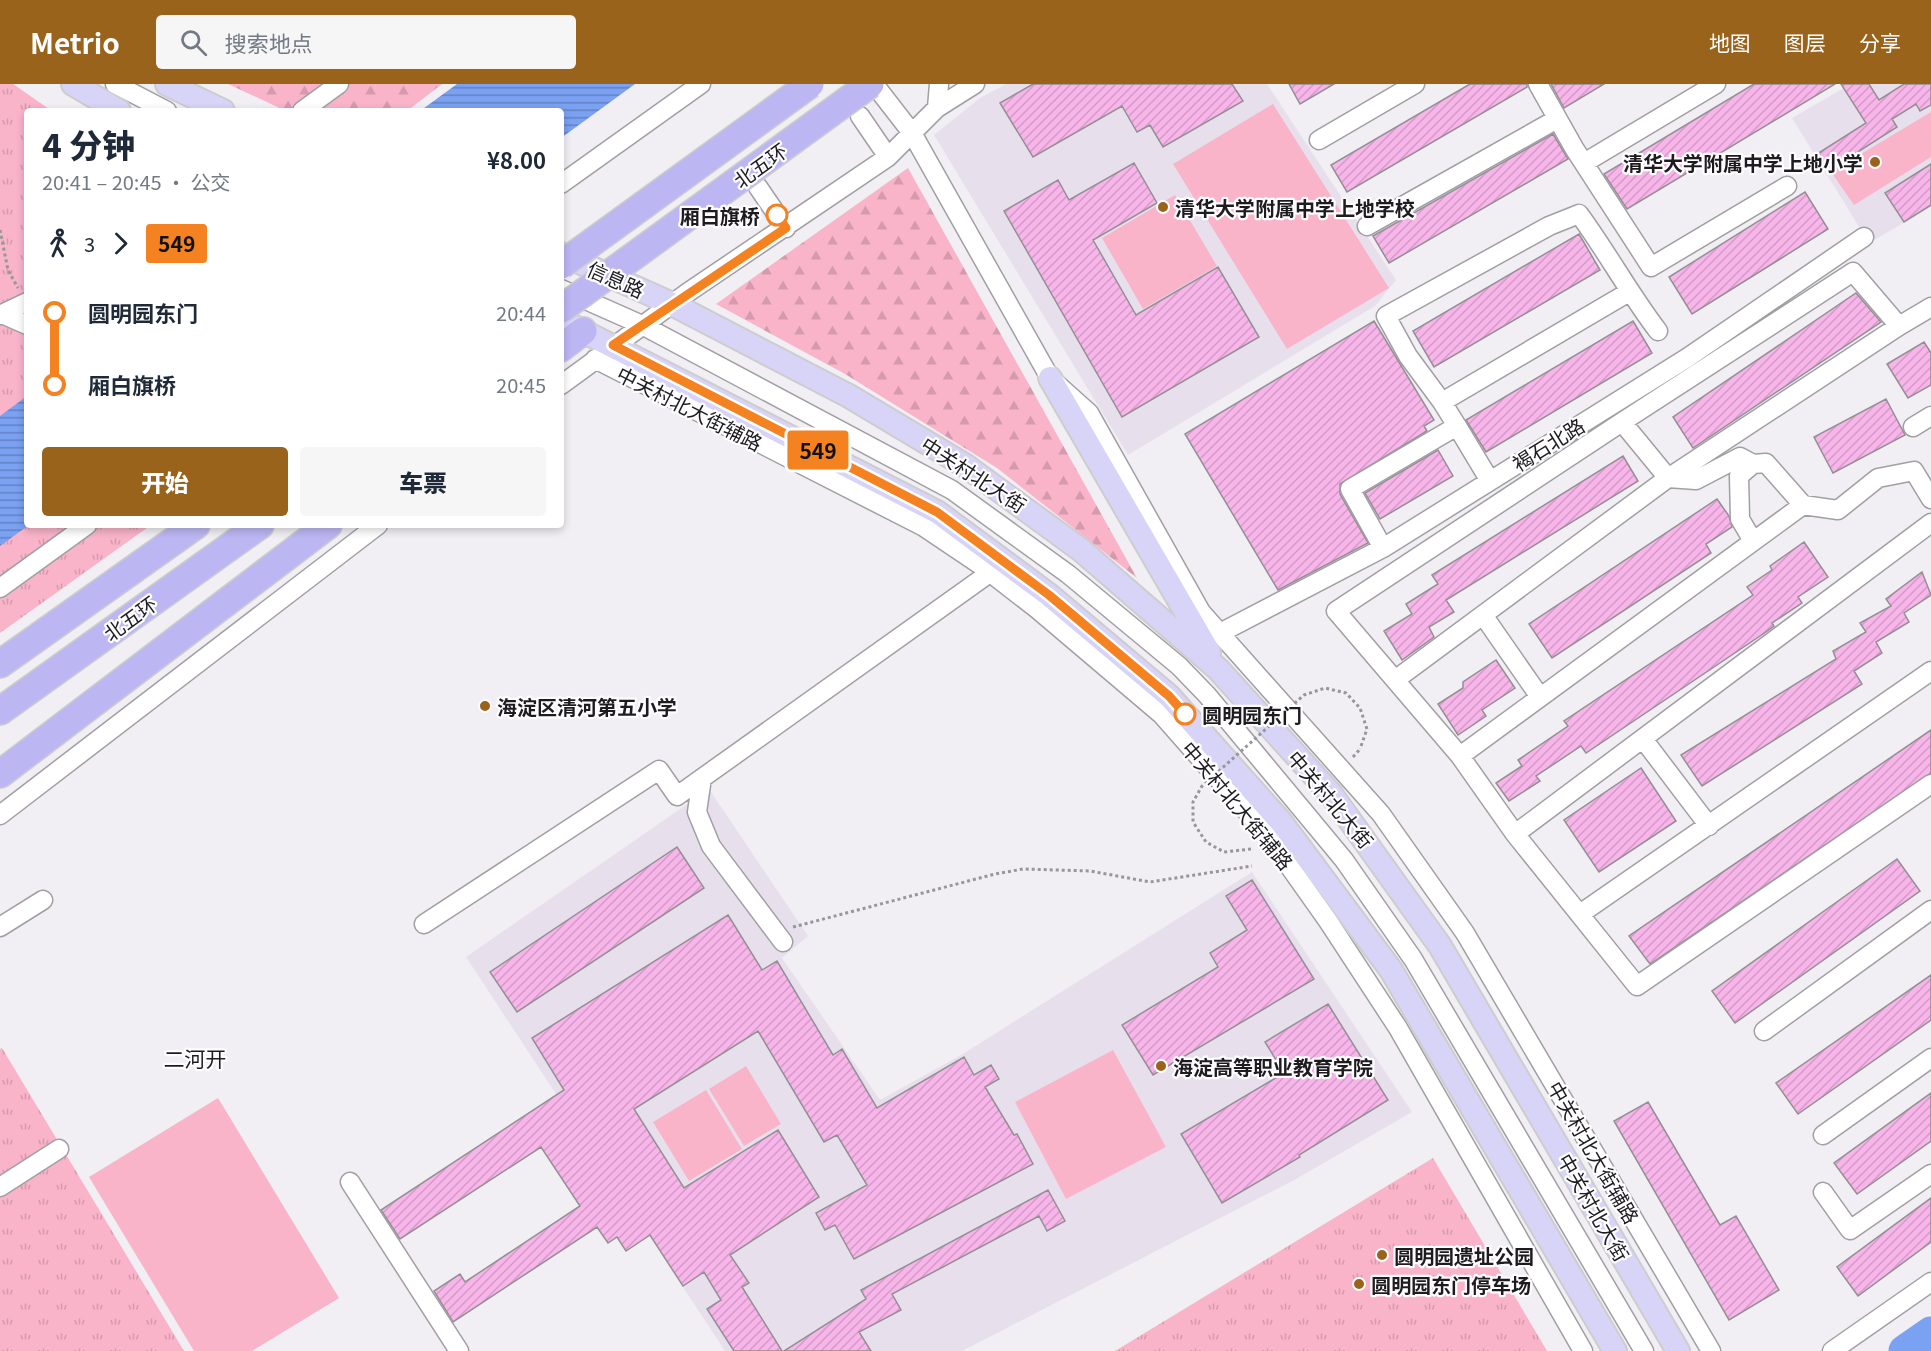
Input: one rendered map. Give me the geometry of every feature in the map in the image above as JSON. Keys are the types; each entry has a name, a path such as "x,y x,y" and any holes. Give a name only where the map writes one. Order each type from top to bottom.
{"highway":[{"name":"北五环","path":"564,264 810,84"},
{"name":"北五环","path":"564,307 872,84"},
{"path":"564,342 572,326"},
{"name":"北五环","path":"0,664 192,528"},
{"name":"北五环","path":"0,711 256,528"},
{"path":"0,774 324,528"}],"main road":[{"path":"73,84 114,108"},
{"path":"167,84 217,108"},
{"name":"信息路","path":"564,255 672,304"},
{"name":"中关村北大街","path":"672,304 849,396 966,466 1081,550 1218,669 1331,794 1380,858 1440,946 1678,1351"},
{"path":"572,326 937,512 1049,595 1169,696 1281,822 1391,970 1615,1351"},
{"path":"1050,378 1218,669"}],"street":[{"path":"115,84 161,108"},
{"path":"306,108 339,84"},
{"path":"564,182 701,84"},
{"name":"中关村北大街辅路","path":"872,84 912,133 1050,378 1089,413 1202,612 1381,814 1465,933 1710,1351"},
{"path":"937,108 939,84"},
{"path":"564,383 613,345 888,157 937,108 975,84"},
{"path":"1319,140 1415,84"},
{"path":"1538,84 1584,163 1651,267 1787,186"},
{"path":"1584,163 1716,84"},
{"path":"860,116 888,157"},
{"path":"1367,226 1557,119"},
{"path":"758,187 786,228"},
{"path":"1490,480 1442,402 1408,356 1386,316 1549,226 1579,214 1629,292 1658,331"},
{"name":"褐石北路","path":"1220,633 1383,548 1687,358 1864,237"},
{"path":"1899,326 1853,272 1336,611 1460,756 1515,834 1637,986 1931,784"},
{"name":"信息路","path":"564,290 642,325"},
{"path":"1442,402 1629,292"},
{"path":"1,314 24,304"},
{"path":"1395,681 1668,478 1931,307"},
{"path":"1,314 24,324"},
{"name":"中关村北大街","path":"642,325 952,490 1068,574 1179,666 1207,695 1344,860 1413,959 1644,1351"},
{"name":"中关村北大街辅路","path":"595,359 924,527 991,573 1162,715 1265,832 1328,921 1398,1028 1583,1351"},
{"path":"1913,428 1931,416"},
{"path":"1622,422 1668,478 1696,480 1740,457 1753,464 1766,463 1803,505 1838,510 1878,478 1914,471 1931,499"},
{"path":"1383,548 1350,489 1457,426"},
{"path":"1753,464 1739,476 1740,519 1753,541"},
{"path":"1460,756 1803,505"},
{"path":"1515,834 1931,523"},
{"path":"0,588 83,528"},
{"path":"0,815 374,528"},
{"path":"424,924 658,770 677,796 991,573"},
{"path":"1483,615 1540,697"},
{"path":"1580,914 1931,671"},
{"path":"1643,739 1709,826"},
{"path":"702,778 697,812 711,846 778,937"},
{"path":"0,927 43,900"},
{"path":"1764,1031 1931,910"},
{"path":"1823,1135 1931,1058"},
{"path":"0,1187 58,1149"},
{"path":"1823,1192 1850,1230 1931,1174"},
{"path":"350,1182 459,1351"},
{"path":"1832,1351 1931,1282"}],"path":[{"path":"0,230 8,270 24,299"},
{"path":"1251,849 1224,852 1206,842 1193,822 1193,802 1210,779 1304,695 1325,688 1346,693 1360,708 1367,729 1360,749"},
{"path":"778,937 995,874 1023,869 1090,871 1150,882 1252,866"}],"shaded area":[{"name":"清华大学附属中学上地学校","path":"1006,84 1267,84 1396,280 1375,306 1128,455 934,135 980,98"},
{"name":"清华大学附属中学上地小学","path":"1851,84 1931,84 1931,207 1869,243 1792,118"},
{"name":"海淀高等职业教育学院","path":"709,789 808,936 782,958 880,1100 961,1055 1252,872 1412,1112 1296,1179 962,1351 725,1351 466,957"}],"green space":[{"path":"0,84 13,84 48,108 24,108 24,528 147,528 0,633"},
{"path":"228,84 442,84 411,108 280,108"},
{"path":"1273,104 1389,288 1287,349 1173,164"},
{"path":"1931,112 1931,157 1854,205 1831,172"},
{"path":"908,168 1137,578 997,468 845,374 716,304"},
{"path":"1175,195 1217,266 1143,309 1102,238"},
{"path":"2,1048 184,1351 0,1351 0,1049"},
{"path":"1113,1050 1166,1147 1066,1199 1015,1102"},
{"path":"746,1066 781,1124 744,1146 709,1089"},
{"path":"706,1090 742,1149 689,1181 653,1122"},
{"path":"218,1098 339,1298 252,1351 194,1351 89,1177"},
{"name":"圆明园遗址公园","path":"1433,1158 1547,1351 1115,1351"}],"water":[{"path":"457,84 635,84 564,136 564,108 424,108"},
{"path":"24,398 25,528 0,546 0,416"}],"building":[{"path":"1033,84 1232,84 1243,101 1163,147 1150,125 1137,132 1122,106 1033,157 1000,103"},
{"path":"1289,84 1334,84 1300,104"},
{"path":"1470,84 1527,84 1527,87 1347,192 1331,165"},
{"path":"1551,84 1604,84 1564,108"},
{"path":"1754,84 1835,84 1627,209 1604,174"},
{"path":"1841,84 1869,84 1879,100 1904,84 1931,84 1931,105 1920,111 1916,104 1892,119 1897,127 1828,171 1817,154 1866,123"},
{"path":"1553,134 1568,159 1389,263 1373,236"},
{"path":"1134,163 1157,203 1093,240 1136,315 1218,267 1259,337 1122,417 1004,211 1058,180 1069,200"},
{"path":"1931,164 1931,205 1904,222 1885,193"},
{"path":"1805,192 1828,229 1692,314 1669,277"},
{"path":"1579,234 1600,270 1434,367 1413,331"},
{"path":"1856,293 1881,322 1693,448 1673,417"},
{"path":"1374,321 1434,420 1424,426 1427,431 1340,484 1340,494 1368,543 1278,590 1185,434"},
{"path":"1633,321 1652,353 1486,452 1466,420"},
{"path":"1924,342 1931,353 1931,385 1908,398 1887,364"},
{"path":"1886,399 1905,435 1833,473 1814,437"},
{"path":"1438,450 1453,476 1380,519 1365,493"},
{"path":"1623,456 1638,481 1446,600 1454,612 1429,627 1434,637 1402,660 1384,631 1412,614 1406,604 1438,584 1432,575"},
{"path":"1717,499 1729,516 1732,527 1706,544 1711,553 1552,658 1529,624"},
{"path":"1804,542 1828,577 1798,597 1802,603 1772,623 1774,626 1763,634 1586,753 1581,746 1536,776 1540,781 1509,801 1496,783 1522,766 1518,760 1568,726 1564,721 1753,595 1747,587 1772,570 1770,566"},
{"path":"1922,572 1931,595 1904,613 1909,622 1876,642 1882,653 1854,671 1862,684 1702,786 1681,755 1836,659 1833,651 1866,632 1860,623 1891,606 1886,599"},
{"path":"1496,660 1515,688 1482,710 1486,716 1458,735 1438,704 1463,688 1463,682"},
{"path":"1931,730 1931,773 1650,964 1629,936"},
{"path":"1641,768 1676,821 1599,872 1564,820"},
{"path":"677,847 704,888 517,1012 490,972"},
{"path":"1897,859 1920,891 1735,1023 1712,991"},
{"path":"1252,880 1314,979 1153,1075 1122,1025 1218,967 1210,953 1247,930 1226,896"},
{"path":"728,915 762,970 777,961 833,1055 842,1049 877,1108 964,1057 974,1075 991,1065 999,1079 985,1087 1014,1135 1017,1134 1033,1164 854,1259 835,1225 825,1230 816,1213 867,1185 837,1135 824,1142 758,1031 634,1109 684,1188 778,1130 819,1197 730,1255 749,1283 742,1287 782,1351 734,1351 707,1309 721,1300 704,1272 683,1286 650,1235 626,1251 617,1237 608,1243 597,1227 453,1322 434,1291 460,1274 465,1282 580,1206 541,1147 400,1239 381,1210 564,1090 532,1038"},
{"path":"1931,975 1931,1020 1798,1114 1776,1083"},
{"path":"1328,1004 1388,1100 1299,1155 1300,1157 1222,1203 1181,1134 1284,1073 1265,1042"},
{"path":"1931,1093 1931,1141 1857,1194 1834,1163"},
{"path":"1648,1102 1720,1225 1736,1216 1779,1290 1729,1320 1614,1121"},
{"path":"1048,1190 1065,1221 1047,1231 1039,1216 892,1294 901,1310 859,1332 871,1351 784,1351 866,1299 861,1290"},
{"path":"1931,1198 1931,1242 1858,1296 1837,1267"}],"waterway":[{"path":"1905,1351 1931,1333"}],"bus line":[{"name":"549","path":"777,215 786,228 613,345 937,512 990,549 1049,595 1169,696 1185,714"}],"place":[{"name":"清华大学附属中学上地小学","path":"1875,162"},
{"name":"清华大学附属中学上地学校","path":"1163,207"},
{"name":"厢白旗桥","path":"777,215"},
{"name":"海淀区清河第五小学","path":"485,706"},
{"name":"圆明园东门","path":"1185,714"},
{"name":"海淀高等职业教育学院","path":"1161,1066"},
{"name":"圆明园遗址公园","path":"1382,1255"},
{"name":"圆明园东门停车场","path":"1359,1284"}],"district":[{"name":"二河开","path":"195,1058"}]}
